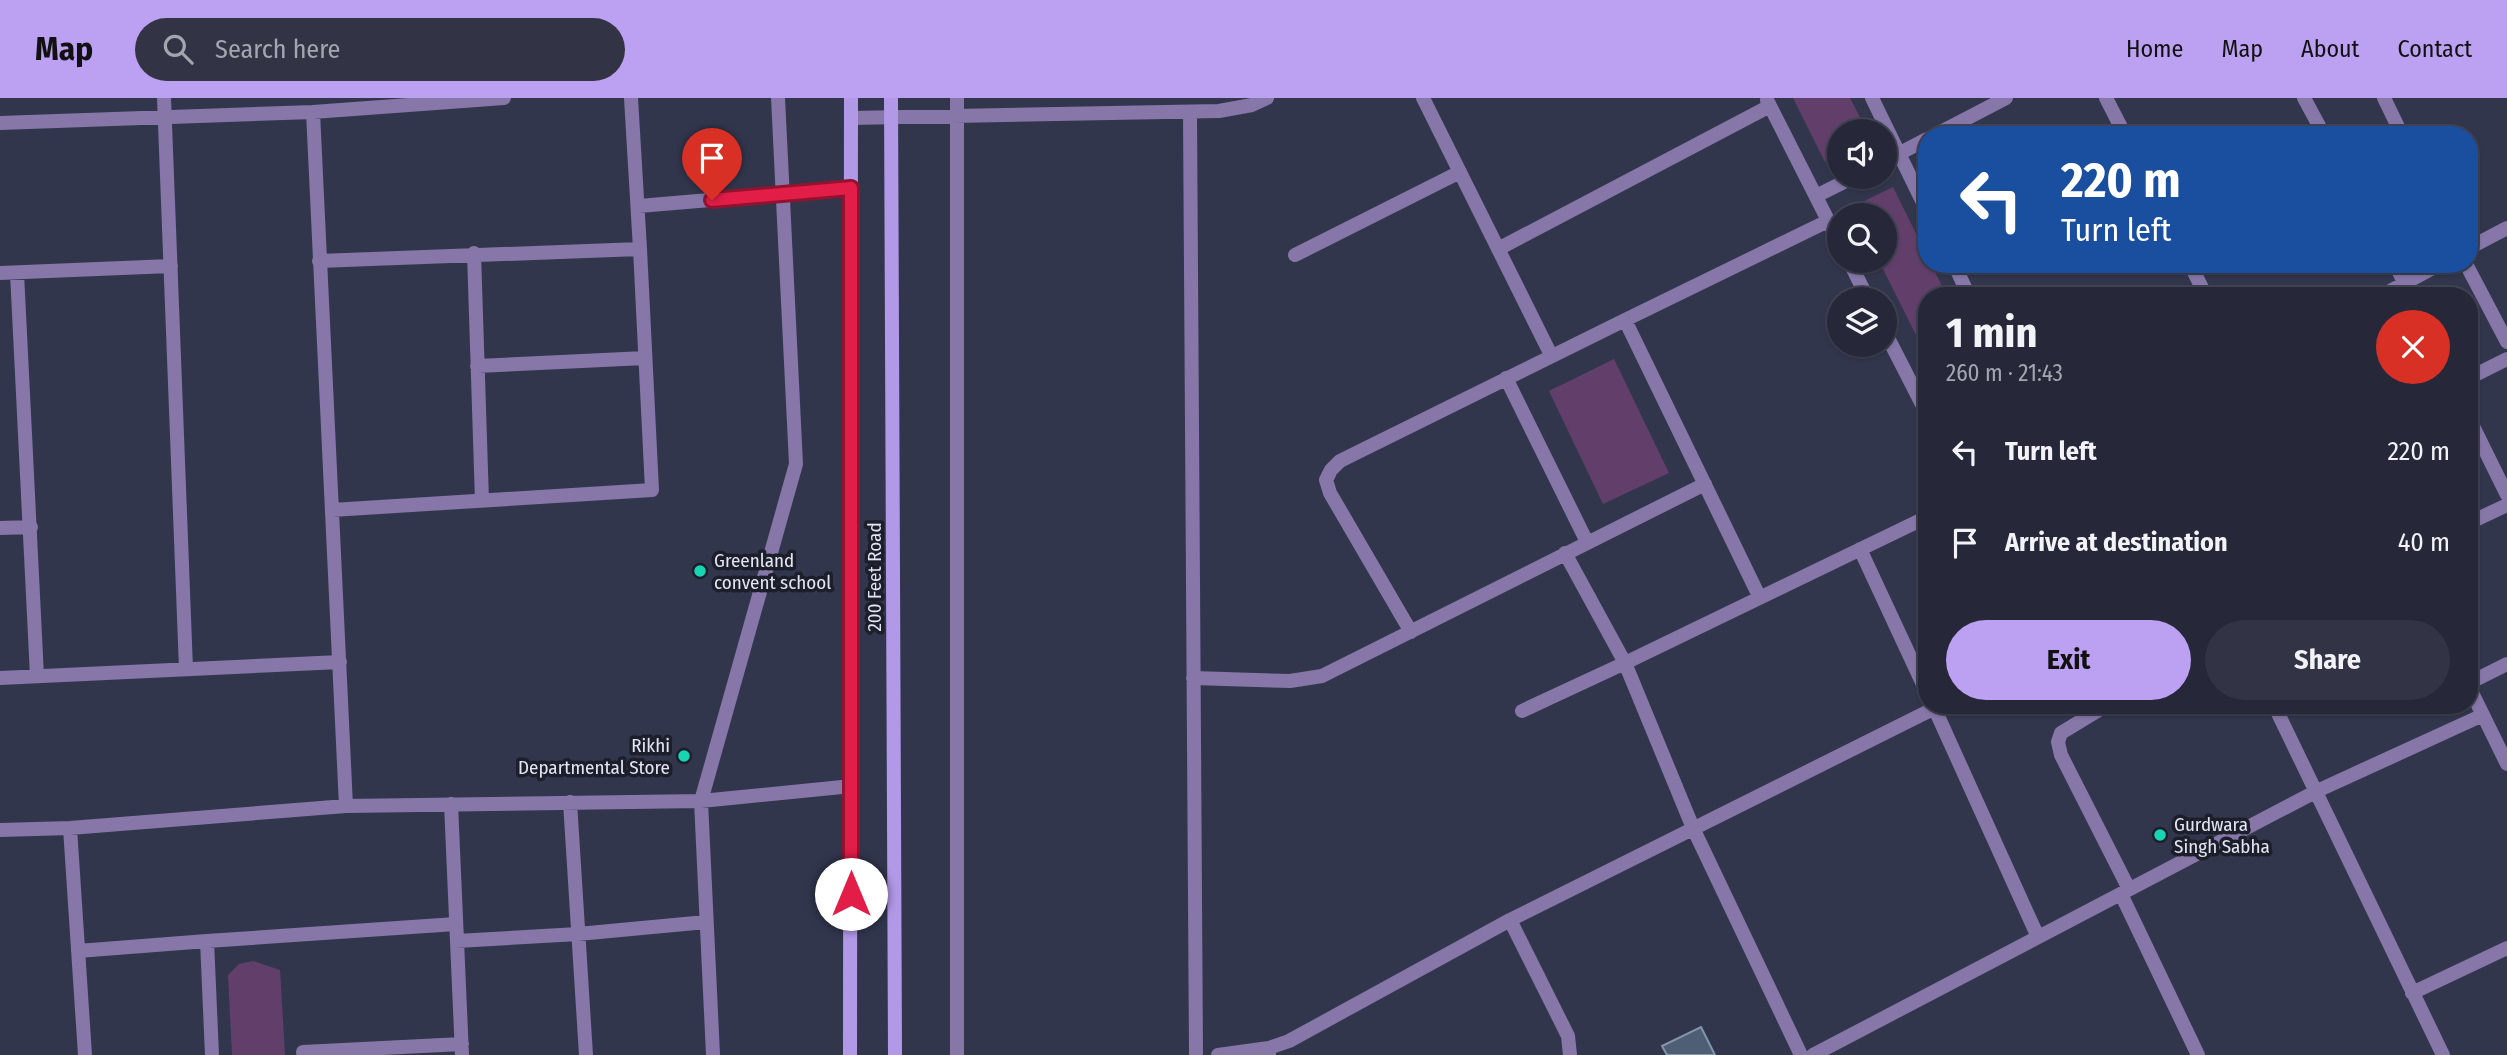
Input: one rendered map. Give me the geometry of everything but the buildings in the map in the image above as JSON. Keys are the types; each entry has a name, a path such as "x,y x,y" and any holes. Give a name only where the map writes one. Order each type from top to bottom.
{"street":[{"path":"164,98 186,669"},
{"path":"0,123 313,112 504,98"},
{"path":"332,510 652,490 639,206 631,98"},
{"path":"713,1055 701,801 796,464 785,194 778,98"},
{"path":"850,1055 851,98"},
{"name":"200 Feet Road","path":"891,98 895,1055"},
{"path":"957,98 957,1055"},
{"path":"851,118 1232,110 1267,98"},
{"path":"1423,98 1551,355"},
{"path":"1872,98 1879,119"},
{"path":"1952,126 2006,98"},
{"path":"2106,98 2120,126"},
{"path":"2304,98 2319,126"},
{"path":"2384,98 2398,126"},
{"path":"1498,249 1768,102 1827,219"},
{"path":"313,112 346,806"},
{"path":"1190,112 1196,1055"},
{"path":"1897,154 1918,144"},
{"path":"1897,166 1918,198"},
{"path":"1295,255 1460,172"},
{"path":"639,206 851,188"},
{"path":"1816,196 1830,189"},
{"path":"1410,632 1326,480 1340,461 1827,221"},
{"path":"2478,243 2507,228"},
{"path":"319,261 640,248"},
{"path":"474,253 482,500"},
{"path":"0,274 171,266"},
{"path":"18,273 37,676"},
{"path":"2411,287 2428,273"},
{"path":"2471,273 2507,342"},
{"path":"1625,320 1759,596"},
{"path":"1897,354 1918,392"},
{"path":"477,366 645,358"},
{"path":"2478,374 2507,359"},
{"path":"1506,378 1587,542"},
{"path":"2478,436 2507,495"},
{"path":"1193,678 1307,680 1329,673 1705,484"},
{"path":"2478,519 2507,505"},
{"path":"1522,711 1918,521"},
{"path":"0,528 31,527"},
{"path":"1860,548 1918,674"},
{"path":"1565,553 1625,663 1693,828 1801,1055"},
{"path":"0,678 340,662"},
{"path":"2478,680 2507,664"},
{"path":"2478,704 2507,764"},
{"path":"1218,1055 1269,1051 1510,920 1920,714"},
{"path":"1940,714 2038,937"},
{"path":"2076,714 2078,720"},
{"path":"2090,714 2061,733 2058,742 2061,755 2199,1055"},
{"path":"2278,714 2443,1055"},
{"path":"1813,1055 2317,791 2483,715"},
{"path":"0,830 70,828 346,806 701,801 852,786"},
{"path":"570,802 586,1055"},
{"path":"303,1052 462,1049 451,804"},
{"path":"70,828 85,1055"},
{"path":"1510,920 1568,1036 1570,1055"},
{"path":"457,941 578,934 706,922"},
{"path":"78,951 456,924"},
{"path":"207,941 212,1055"},
{"path":"2412,993 2507,948"}],"shaded area":[{"path":"1793,98 1850,98 1861,119 1827,119 1825,162"},
{"path":"1889,189 1894,189 1918,238 1918,273 1936,273 1942,287 1918,287 1918,339 1897,297 1897,287 1892,287 1885,273 1897,273 1897,203 1860,203"},
{"path":"1614,359 1669,473 1603,504 1549,391"},
{"path":"253,961 280,970 285,1055 232,1055 228,975 239,964"}],"place":[{"name":"Greenland convent school","path":"700,571"},
{"name":"Rikhi Departmental Store","path":"684,756"},
{"name":"Gurdwara Singh Sabha","path":"2160,835"}],"route":[{"path":"712,200 851,188 851,894"}]}
